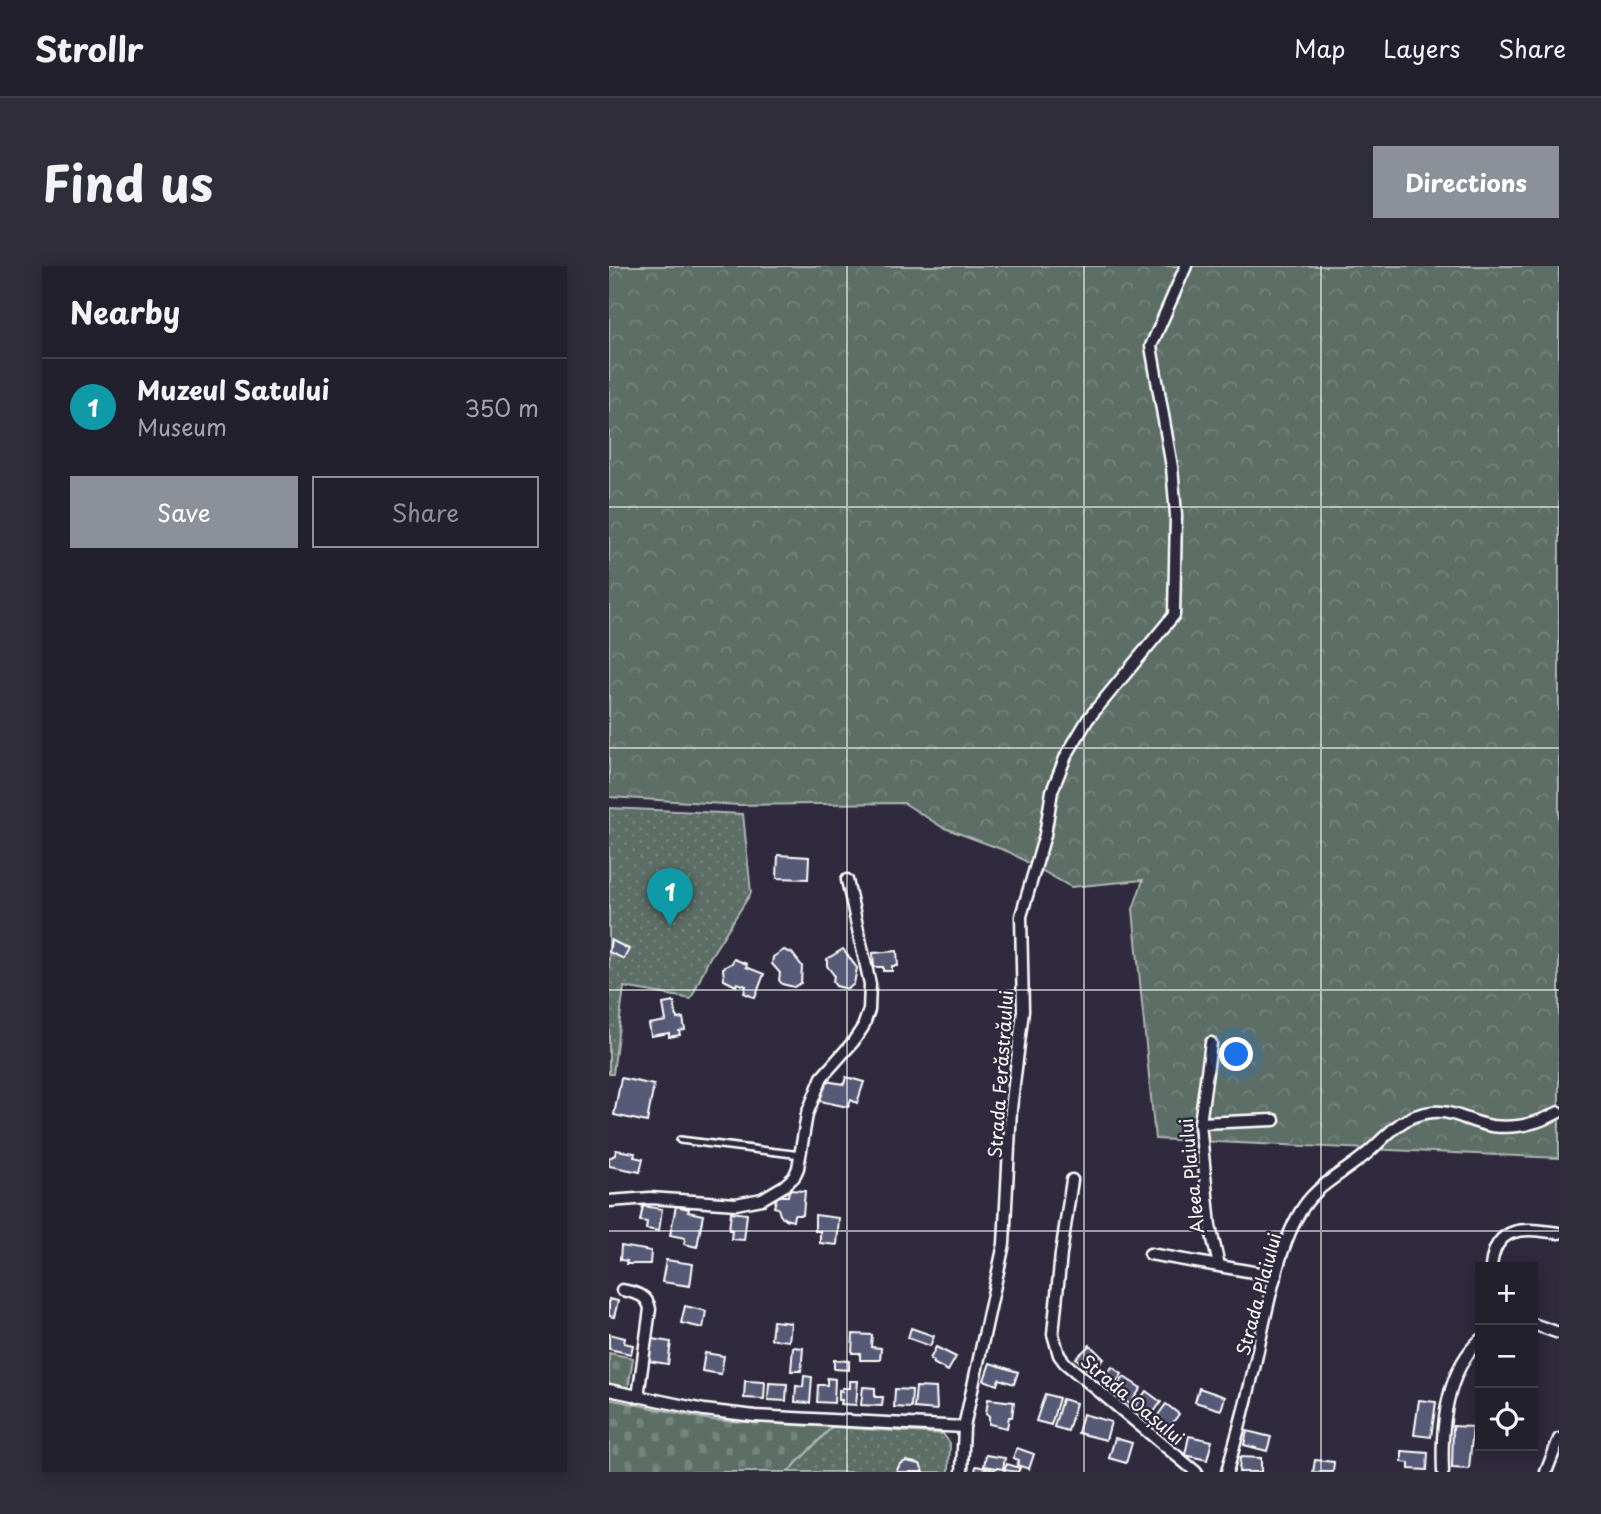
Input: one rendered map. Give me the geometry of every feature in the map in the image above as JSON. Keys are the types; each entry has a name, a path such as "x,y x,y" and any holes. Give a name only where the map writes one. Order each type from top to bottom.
{"street":[{"name":"Strada Ferăstrăului","path":"962,1472 964,1427 1003,1244 1011,1109 1023,1012 1021,916 1045,835 1052,792 1066,756 1088,719 1174,615 1176,516 1172,467 1151,346 1186,266"},
{"path":"609,1201 650,1198 709,1204 751,1202 784,1186 794,1177 801,1155 807,1114 822,1077 853,1042 863,1027 869,1010 870,984 846,880"},
{"name":"Aleea Plaiului","path":"1211,1043 1200,1123 1210,1226 1219,1265"},
{"name":"Strada Plaiului","path":"1227,1472 1276,1276 1295,1221 1310,1198 1405,1121 1427,1113 1446,1112 1492,1126 1515,1126 1559,1112"},
{"path":"1200,1123 1274,1120"},
{"name":"Strada Oașului","path":"1072,1180 1053,1334 1059,1355 1065,1363 1196,1472"},
{"path":"1492,1262 1503,1236 1516,1230 1533,1229 1559,1233"},
{"name":"Aleea Plaiului","path":"1150,1254 1276,1276"},
{"path":"622,1290 645,1298 650,1309 638,1396"},
{"path":"1536,1325 1559,1333"},
{"path":"1443,1472 1442,1442 1453,1385 1467,1354 1475,1345"},
{"path":"609,1390 704,1410 755,1416 964,1427"},
{"path":"1546,1472 1559,1439"}],"lane":[{"path":"680,1140 801,1155"}],"green space":[{"path":"609,266 1559,266 1559,1158 1155,1139 1133,909 1143,880 1071,887 1009,852 942,827 904,803 739,805 609,797"},
{"path":"609,808 743,814 751,893 709,959 691,999 624,987 613,1074 609,1074"},
{"path":"609,1353 633,1358 628,1390 609,1385"},
{"path":"609,1399 711,1420 832,1427 788,1472 609,1472"},
{"path":"832,1427 943,1434 950,1443 949,1472 788,1472"}],"building":[{"path":"778,855 809,857 808,879 777,878"},
{"path":"611,940 629,949 624,959 609,952"},
{"path":"843,949 857,968 854,984 848,989 836,986 833,982 834,975 827,966 827,959"},
{"path":"784,950 792,953 802,966 801,983 794,987 782,984 779,980 780,973 772,964 773,957"},
{"path":"897,951 898,966 892,966 892,971 874,967 873,953"},
{"path":"734,959 764,974 755,998 744,993 746,986 737,983 736,986 724,980 723,968"},
{"path":"674,1002 677,1019 683,1018 685,1030 679,1031 680,1035 669,1037 669,1033 651,1036 649,1024 666,1021 663,1004"},
{"path":"846,1077 864,1082 857,1103 851,1100 848,1107 820,1101 825,1081 844,1084"},
{"path":"621,1078 654,1085 647,1122 614,1115"},
{"path":"616,1150 635,1153 634,1157 643,1159 640,1172 609,1166 609,1158 615,1155"},
{"path":"789,1190 805,1191 803,1215 794,1215 793,1221 785,1219 778,1208 774,1207 777,1196 788,1196"},
{"path":"643,1206 662,1209 659,1231 646,1229 647,1222 640,1221"},
{"path":"676,1206 703,1215 697,1247 684,1244 685,1238 670,1235"},
{"path":"731,1212 747,1214 744,1240 731,1239"},
{"path":"815,1215 839,1218 837,1245 820,1243 820,1231 815,1231"},
{"path":"621,1246 651,1251 650,1264 626,1264 627,1261 620,1260"},
{"path":"666,1260 693,1264 690,1286 662,1282"},
{"path":"609,1299 618,1301 614,1317 609,1316"},
{"path":"685,1306 706,1311 703,1328 681,1323"},
{"path":"773,1321 791,1323 789,1341 771,1339"},
{"path":"911,1328 934,1336 930,1346 908,1338"},
{"path":"609,1334 625,1338 624,1343 633,1345 631,1354 609,1349"},
{"path":"853,1334 872,1335 871,1347 881,1348 880,1360 860,1360 860,1353 852,1353"},
{"path":"652,1339 671,1342 668,1364 648,1361"},
{"path":"1090,1345 1104,1359 1091,1373 1076,1358"},
{"path":"793,1347 803,1348 801,1371 791,1371"},
{"path":"936,1347 956,1357 948,1371 930,1359"},
{"path":"705,1353 724,1356 721,1374 702,1371"},
{"path":"834,1360 849,1361 849,1370 834,1369"},
{"path":"990,1363 1018,1372 1014,1384 999,1379 997,1385 984,1380"},
{"path":"1112,1367 1122,1374 1111,1390 1100,1383"},
{"path":"804,1376 812,1377 810,1403 795,1402 796,1386 803,1387"},
{"path":"1124,1377 1141,1388 1130,1404 1113,1392"},
{"path":"827,1378 835,1379 834,1403 817,1402 818,1385 827,1385"},
{"path":"745,1381 765,1382 764,1399 744,1398"},
{"path":"850,1381 858,1381 856,1405 841,1404 842,1400 839,1400 839,1390 850,1388"},
{"path":"769,1383 787,1384 786,1401 768,1400"},
{"path":"863,1387 875,1388 875,1397 883,1397 882,1406 861,1405"},
{"path":"916,1387 936,1388 937,1410 914,1408"},
{"path":"1199,1388 1225,1397 1221,1410 1195,1402"},
{"path":"895,1389 912,1390 911,1408 894,1407"},
{"path":"1146,1391 1161,1402 1149,1419 1134,1408"},
{"path":"1045,1394 1059,1398 1051,1425 1036,1421"},
{"path":"988,1399 1014,1402 1007,1428 989,1424 989,1415 986,1414"},
{"path":"1062,1399 1076,1403 1068,1431 1054,1427"},
{"path":"1419,1400 1436,1402 1431,1437 1414,1435"},
{"path":"1166,1404 1179,1414 1166,1432 1153,1422"},
{"path":"1083,1414 1111,1422 1106,1440 1078,1433"},
{"path":"1453,1426 1473,1427 1469,1469 1452,1468"},
{"path":"1247,1431 1271,1437 1267,1451 1244,1445"},
{"path":"1189,1436 1212,1441 1207,1460 1185,1455"},
{"path":"1115,1438 1132,1443 1126,1463 1109,1458"},
{"path":"1017,1448 1034,1454 1029,1469 1017,1465 1019,1460 1013,1458"},
{"path":"1402,1451 1428,1453 1427,1470 1409,1469 1409,1463 1402,1462"},
{"path":"986,1455 1005,1458 1003,1469 984,1466"},
{"path":"1240,1457 1261,1458 1261,1472 1239,1472"},
{"path":"1315,1460 1334,1462 1333,1472 1313,1472"},
{"path":"906,1461 920,1464 924,1472 896,1472 900,1464"},
{"path":"1007,1464 1020,1468 1018,1472 1004,1470"},
{"path":"976,1466 995,1470 995,1472 975,1472"}],"place":[{"name":"Muzeul Satului","path":"670,926"}]}
